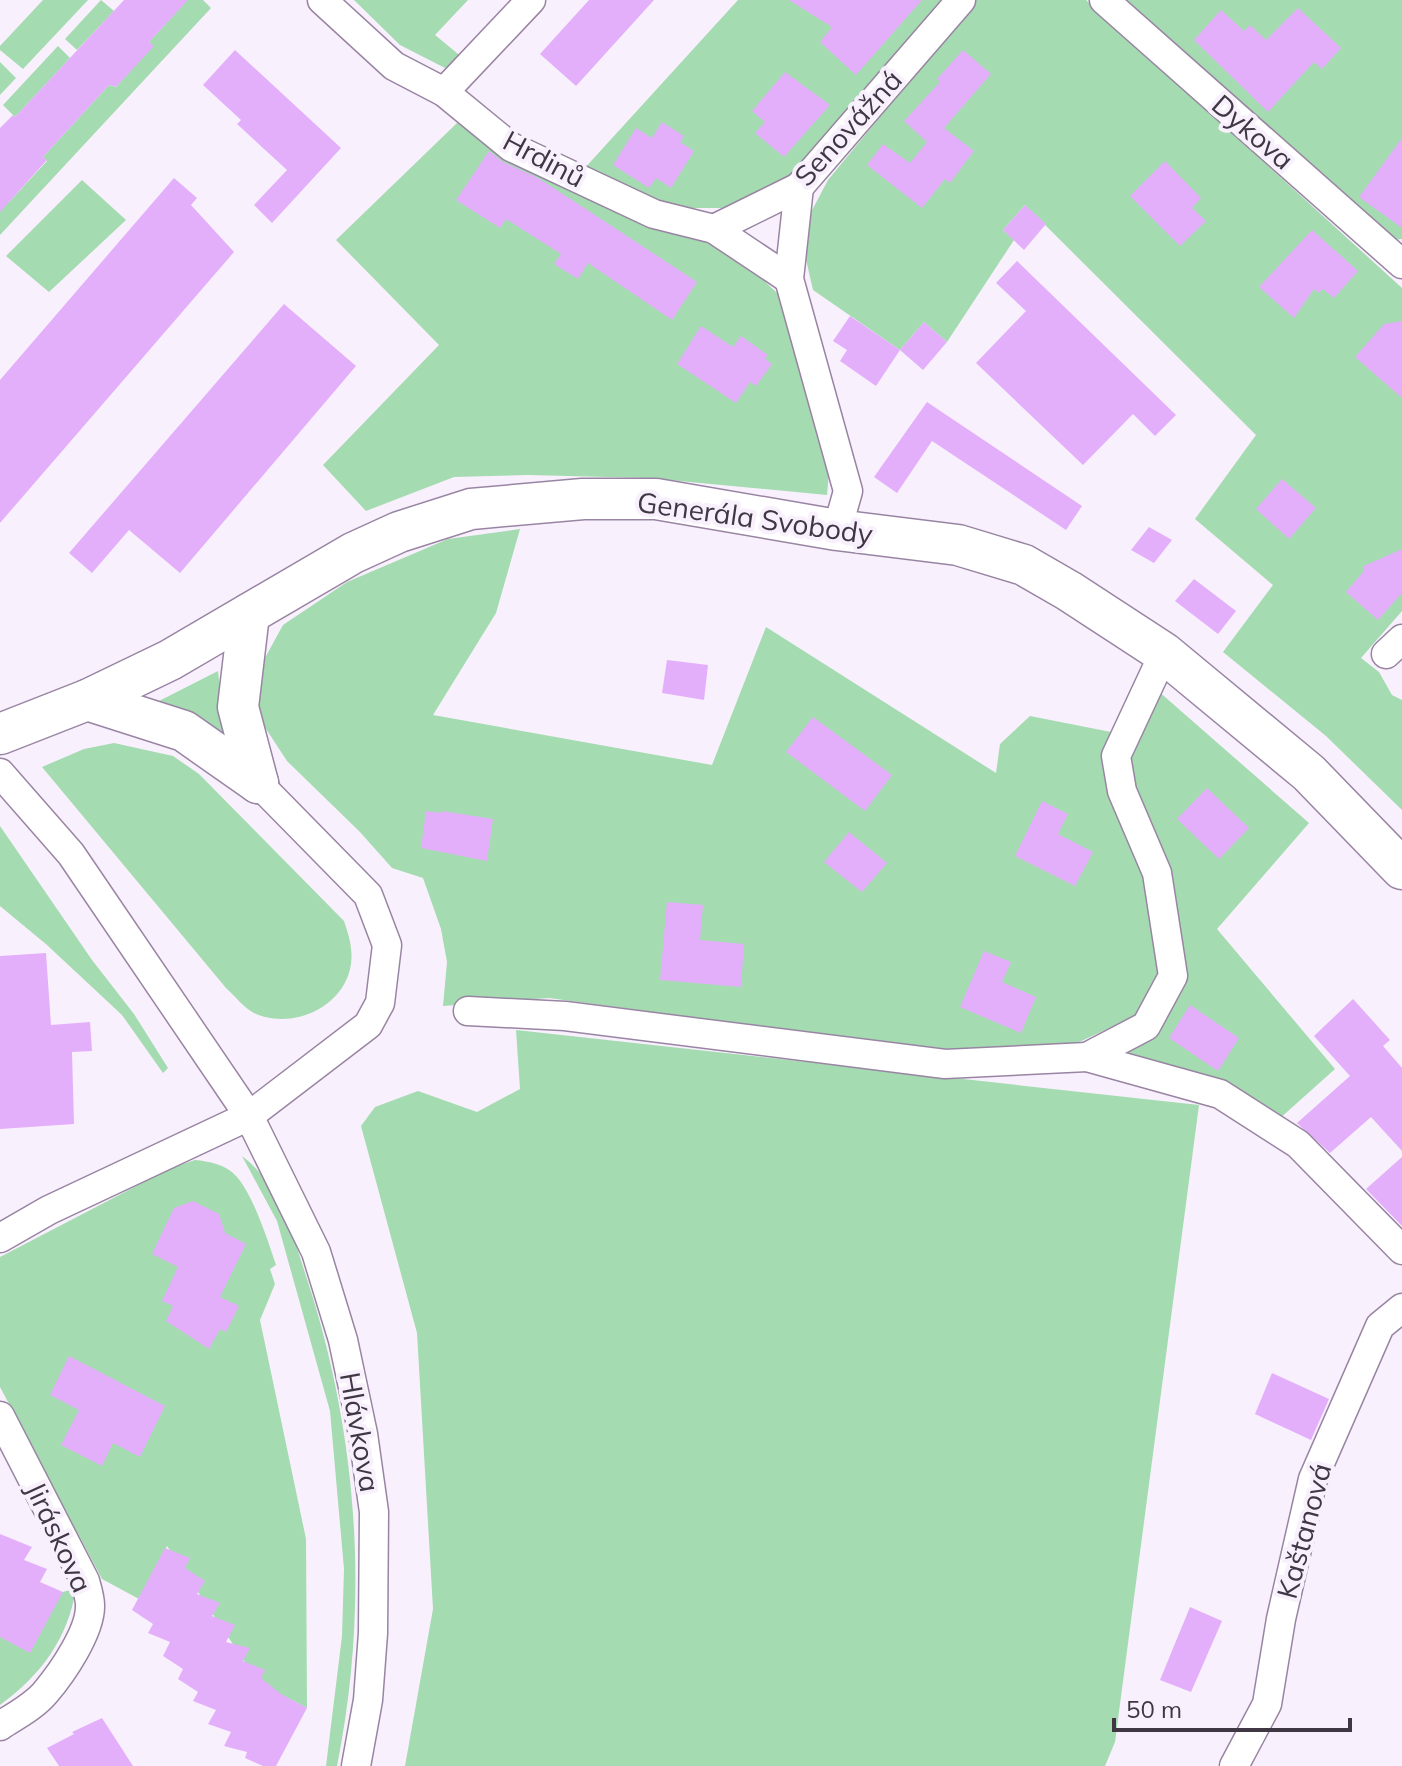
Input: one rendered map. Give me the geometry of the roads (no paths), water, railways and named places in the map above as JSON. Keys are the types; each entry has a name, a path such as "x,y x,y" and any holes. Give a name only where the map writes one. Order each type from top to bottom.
{"main road":[{"name":"Generála Svobody","path":"0,734 87,700 170,660 353,553 399,532 471,509 583,499 656,499 837,530 958,545 1024,565 1164,653 1309,773 1402,869"},
{"path":"249,614 238,707 258,783"},
{"path":"87,700 184,731 258,783"}],"street":[{"name":"Hrdinů","path":"322,0 394,66 444,92 511,147 654,214 714,229 789,279"},
{"path":"444,92 531,0"},
{"name":"Senovážná","path":"714,229 799,187 961,0"},
{"name":"Dykova","path":"1104,0 1401,260"},
{"path":"799,187 789,279 848,491 837,530"},
{"path":"1087,1057 1146,1026 1173,976 1157,873 1122,791 1116,756 1164,653"},
{"name":"Hlávkova","path":"0,773 71,854 249,1116 316,1252 343,1340 363,1434 374,1512 373,1633 368,1700 356,1766"},
{"path":"0,1238 49,1210 249,1116 368,1025 380,1003 387,945 368,895 258,783"},
{"path":"468,1011 565,1016 945,1064 1087,1057 1220,1094 1298,1144 1402,1250"},
{"name":"Kaštanová","path":"1234,1766 1267,1704 1281,1619 1313,1479 1380,1326 1402,1308"},
{"name":"Jiráskova","path":"0,1416 85,1581 90,1605 86,1627 71,1656 45,1693 0,1726"}]}
